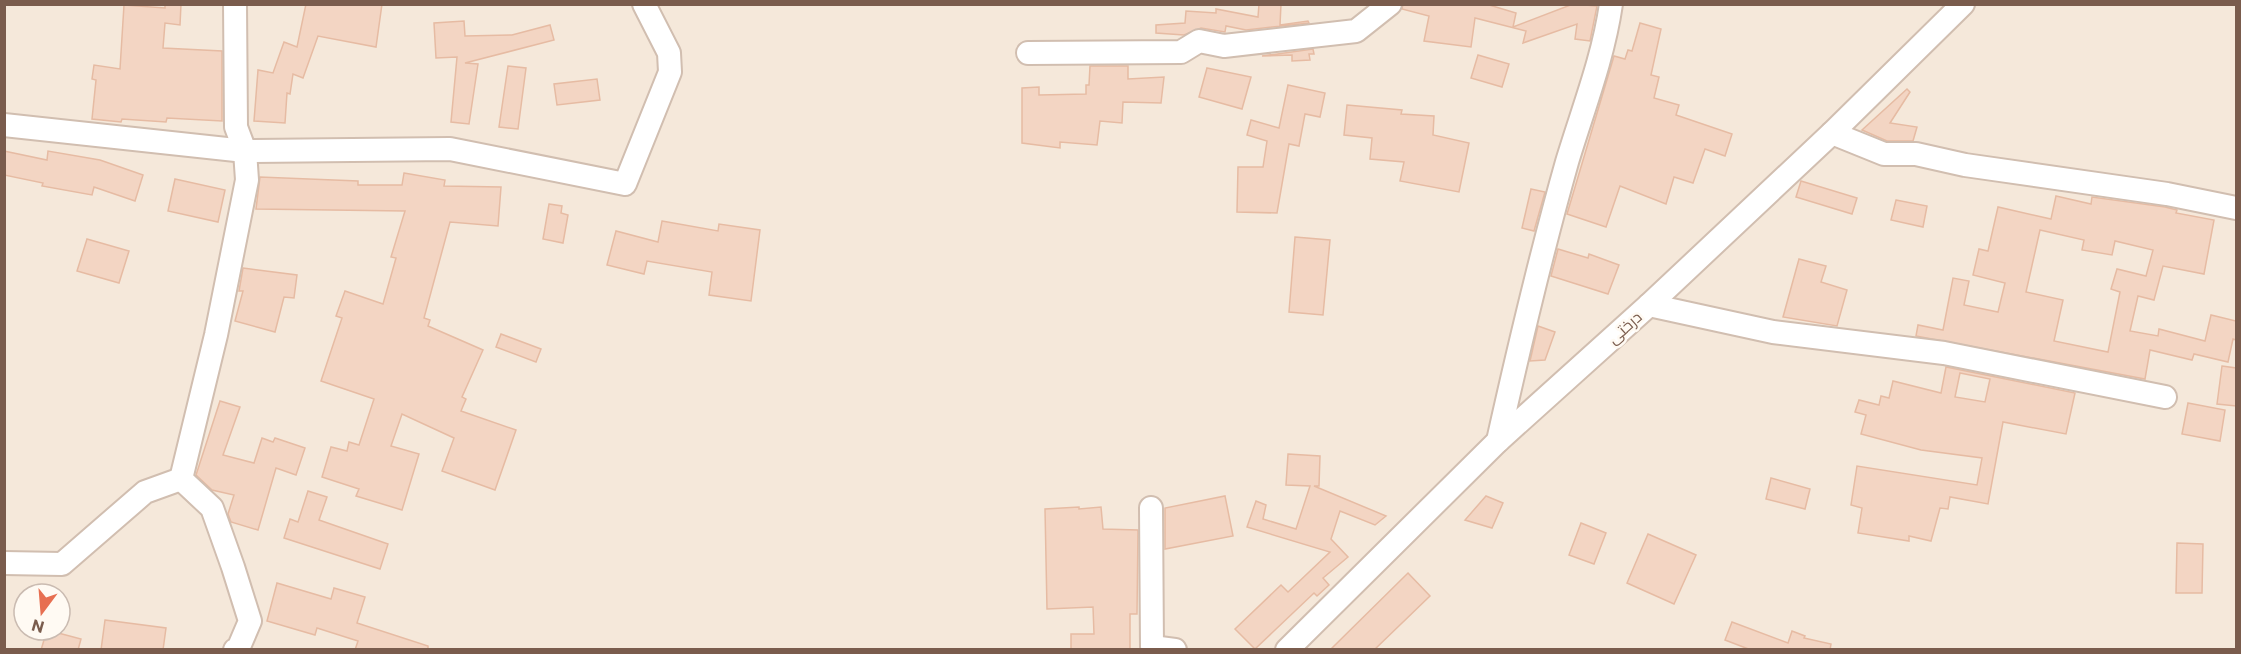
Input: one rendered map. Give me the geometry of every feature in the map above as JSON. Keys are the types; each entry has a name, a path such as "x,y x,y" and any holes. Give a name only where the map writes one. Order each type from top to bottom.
{"street":[{"path":"181,479 239,231 247,180 245,151 236,127 235,4"},
{"path":"4,125 245,151 450,149 625,184 670,72 669,52 644,4"},
{"path":"1028,53 1181,52 1198,40 1224,46 1356,31 1390,4"},
{"path":"1498,441 1526,315 1564,172 1606,44 1611,4"},
{"name":"درختی","path":"1289,649 1498,441 1649,305 1832,133 1963,4"},
{"path":"1832,133 1884,154 1916,154 1965,165 2167,194 2236,208"},
{"path":"1649,305 1773,332 1944,353 2165,397"},
{"path":"4,562 62,564 145,492 181,479"},
{"path":"181,479 212,508 233,567 250,621 238,649 235,650"},
{"path":"1151,508 1152,647 1175,650"}],"shaded area":[{"path":"4,5 2236,5 2236,649 5,649"}],"building":[{"path":"165,4 181,4 180,25 165,23 163,48 222,51 222,121 167,118 166,122 122,119 121,122 92,119 96,80 92,79 94,65 120,69 124,5 165,8"},
{"path":"306,4 382,4 376,47 318,36 303,78 293,74 290,94 287,93 285,123 254,121 258,70 273,73 284,42 297,47"},
{"path":"1259,4 1281,4 1280,25 1308,21 1309,23 1246,30 1226,26 1225,32 1201,28 1184,35 1156,33 1156,25 1185,23 1186,11 1216,13 1216,9 1258,17"},
{"path":"1403,4 1486,4 1516,13 1513,27 1573,4 1597,6 1590,41 1575,39 1577,24 1523,43 1526,31 1475,18 1471,47 1424,41 1429,16 1402,9"},
{"path":"464,21 465,36 512,35 550,25 554,40 465,63 478,64 469,124 451,122 457,57 436,58 434,23"},
{"path":"1640,23 1661,29 1651,75 1659,77 1654,98 1679,105 1676,115 1732,134 1725,156 1705,149 1693,183 1674,177 1666,204 1620,186 1606,227 1567,214 1614,56 1625,59 1628,50 1632,51"},
{"path":"1313,49 1314,54 1309,54 1310,60 1292,61 1292,55 1262,56"},
{"path":"1478,55 1509,64 1502,87 1471,78"},
{"path":"508,66 526,68 518,129 499,127"},
{"path":"1090,66 1128,66 1128,79 1164,77 1161,103 1123,102 1122,123 1100,121 1097,145 1060,142 1060,148 1022,143 1022,88 1039,87 1039,95 1086,94"},
{"path":"1207,68 1251,77 1242,109 1199,97"},
{"path":"597,79 600,100 557,105 554,84"},
{"path":"1288,85 1325,93 1320,117 1305,114 1299,146 1289,144 1277,213 1237,212 1238,167 1263,167 1267,141 1247,135 1251,120 1279,128"},
{"path":"1907,89 1910,92 1890,123 1917,127 1913,141 1887,141 1862,130"},
{"path":"1347,105 1402,110 1401,114 1434,116 1433,135 1469,143 1459,192 1400,181 1404,162 1370,159 1372,138 1344,135"},
{"path":"4,151 47,160 48,151 100,160 143,175 135,201 94,187 92,195 42,186 43,183 4,175"},
{"path":"404,173 445,180 444,186 501,187 498,226 450,222 424,318 430,320 428,326 483,350 462,397 466,399 461,411 516,430 495,490 442,471 454,438 402,414 391,446 419,454 402,510 356,496 359,489 322,477 331,447 347,451 349,442 359,445 374,399 321,381 342,318 336,316 345,291 383,304 396,258 391,257 405,211 256,209 260,177 358,181 358,185 402,185"},
{"path":"175,179 225,190 218,222 168,211"},
{"path":"1801,181 1857,198 1852,214 1796,197"},
{"path":"1531,189 1545,192 1534,231 1522,228"},
{"path":"2056,196 2091,204 2092,197 2165,207 2177,210 2176,213 2214,220 2204,274 2163,266 2154,300 2138,296 2130,331 2158,336 2159,329 2205,341 2211,315 2236,321 2236,340 2233,339 2228,362 2194,354 2192,360 2150,350 2145,379 1916,336 1918,325 1943,330 1953,278 1969,281 1964,305 1998,312 2005,283 1973,275 1979,249 1988,251 1998,207 2051,219","holes":["2040,230 2084,240 2082,250 2112,255 2115,241 2153,250 2146,276 2117,269 2111,289 2120,292 2108,352 2054,341 2063,300 2026,292"]},
{"path":"1896,200 1927,206 1923,227 1891,220"},
{"path":"549,204 562,206 561,213 568,215 563,243 543,239"},
{"path":"662,221 718,231 719,224 760,230 751,301 709,295 712,272 647,261 644,274 607,265 616,231 658,242"},
{"path":"1295,237 1330,240 1323,315 1289,312"},
{"path":"87,239 129,251 119,283 77,271"},
{"path":"1558,249 1588,258 1589,254 1619,265 1608,294 1551,276"},
{"path":"1799,259 1826,266 1821,282 1847,290 1837,326 1783,317"},
{"path":"243,268 297,275 294,298 284,297 275,332 235,321 243,291 239,291"},
{"path":"1538,326 1555,332 1545,360 1530,361"},
{"path":"501,334 541,349 536,362 496,347"},
{"path":"2222,366 2236,368 2236,406 2217,404"},
{"path":"1946,367 2075,393 2066,434 2003,422 1988,504 1950,497 1948,509 1940,508 1931,541 1909,536 1909,541 1858,533 1862,508 1851,505 1857,466 1977,485 1982,458 1921,450 1861,434 1866,415 1855,412 1859,400 1879,405 1881,396 1889,398 1893,381 1941,393","holes":["1960,373 1990,379 1985,402 1955,397"]},
{"path":"220,401 240,407 223,455 254,463 262,438 273,442 275,438 305,448 296,475 276,468 258,530 231,522 228,514 234,495 212,490 196,475"},
{"path":"2188,403 2225,410 2220,441 2182,434"},
{"path":"1288,454 1320,456 1319,486 1314,486 1386,516 1375,525 1340,511 1331,539 1348,557 1323,578 1329,585 1317,596 1314,593 1255,649 1235,629 1281,585 1288,592 1330,552 1247,527 1256,501 1266,505 1263,519 1296,529 1310,486 1286,485"},
{"path":"1771,478 1810,489 1805,509 1766,499"},
{"path":"308,491 327,497 319,520 388,544 380,569 284,538 290,519 298,522"},
{"path":"1225,496 1233,536 1165,549 1165,508"},
{"path":"1486,496 1503,503 1492,528 1465,520"},
{"path":"1079,507 1079,509 1101,507 1103,529 1138,530 1137,614 1130,614 1130,650 1071,650 1071,634 1094,634 1093,607 1047,609 1045,509"},
{"path":"1581,523 1606,533 1594,564 1569,555"},
{"path":"1648,534 1696,555 1674,604 1627,583"},
{"path":"2177,543 2203,544 2202,593 2176,593"},
{"path":"1408,573 1430,596 1374,650 1330,650"},
{"path":"277,583 331,599 334,588 365,597 357,623 428,646 428,650 355,650 358,641 317,628 315,635 267,621"},
{"path":"105,620 166,628 163,650 101,650"},
{"path":"1732,622 1788,643 1792,631 1805,636 1804,638 1831,644 1830,650 1751,650 1725,640"},
{"path":"72,637 81,639 78,650 41,650 43,642 72,642"}]}
